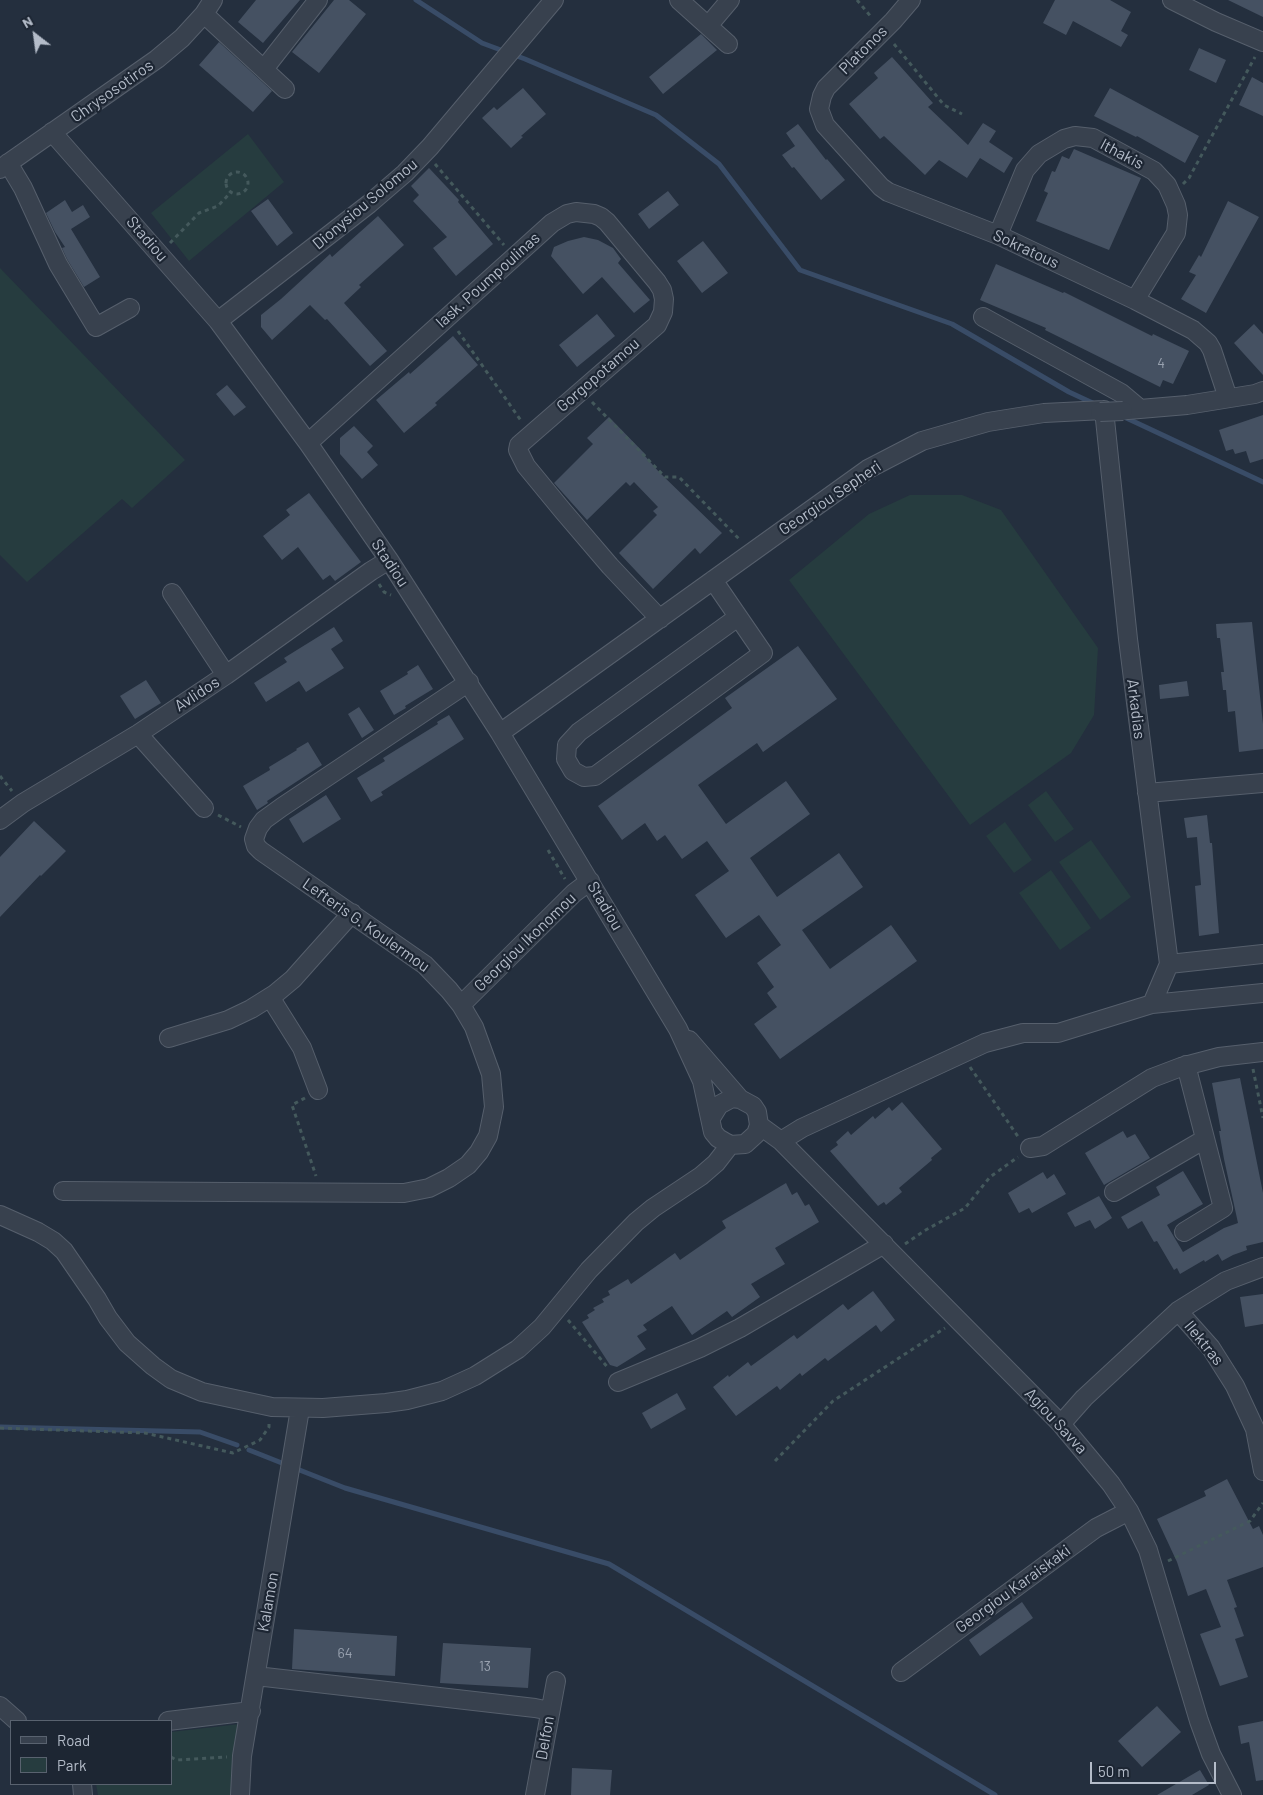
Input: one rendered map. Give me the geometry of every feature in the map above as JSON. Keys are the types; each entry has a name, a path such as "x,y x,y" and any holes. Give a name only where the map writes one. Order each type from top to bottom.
{"street":[{"path":"264,69 318,0"},
{"path":"679,0 728,44"},
{"path":"708,26 730,0"},
{"name":"Platonos","path":"820,104 822,96 831,82 911,0"},
{"path":"1172,0 1216,22 1263,42"},
{"name":"Dionysiou Solomou","path":"218,321 369,204 405,173 508,55 552,1"},
{"path":"208,7 264,69 285,89"},
{"name":"Chrysosotiros","path":"4,166 157,59 182,38 208,7"},
{"name":"Sokratous","path":"820,104 820,114 825,125 881,187 888,192 998,235 1135,300 1193,330 1208,343 1216,360 1228,398"},
{"name":"Stadiou","path":"52,132 218,321 308,443 389,560 469,682 678,1029 702,1081 711,1118"},
{"name":"Ithakis","path":"998,235 1021,178 1031,162 1047,148 1064,139 1075,136 1093,138 1154,171 1167,185 1178,215 1176,233 1135,300"},
{"path":"4,166 23,188 58,264 96,327 130,308"},
{"name":"lask. Poumpoulinas","path":"308,443 560,217 576,212 594,214 607,222 657,282 664,298"},
{"name":"Gorgopotamou","path":"525,440 656,325 663,312 664,298"},
{"path":"983,317 1121,393 1131,410"},
{"name":"Georgiou Sepheri","path":"500,733 868,469 922,441 988,422 1044,413 1131,410 1187,405 1255,394 1263,391"},
{"name":"Arkadias","path":"1102,411 1128,639 1169,964"},
{"path":"525,440 518,453 526,466 610,566 660,618"},
{"name":"Avlidos","path":"0,820 23,803 138,734 226,675 370,571 389,560"},
{"path":"714,580 763,653 595,776 584,777 573,772 566,759 567,745 579,732 738,617"},
{"path":"172,593 226,675"},
{"path":"255,834 264,820 282,807 469,682"},
{"path":"138,734 204,808"},
{"path":"1147,793 1263,783"},
{"name":"Lefteris G. Koulermou","path":"63,1191 404,1193 429,1188 449,1178 468,1165 479,1152 488,1136 494,1107 491,1074 474,1027 461,1005 426,965 261,851 256,846 255,834"},
{"name":"Georgiou Ikonomou","path":"461,1005 574,893 590,881"},
{"path":"169,1038 228,1020 270,997 293,979 352,914"},
{"path":"1152,1004 1169,964 1263,954"},
{"path":"781,1141 802,1128 986,1042 1023,1033 1058,1033 1152,1004 1263,993"},
{"path":"270,997 302,1048 318,1090"},
{"name":"Stadiou","path":"678,1029 740,1099"},
{"path":"1030,1148 1043,1146 1152,1078 1219,1057 1256,1053"},
{"path":"1184,1232 1223,1208 1186,1066"},
{"path":"732,1098 740,1099 753,1106 757,1112 759,1126 751,1139 745,1144 730,1145 718,1138 713,1132 711,1118 719,1104 732,1098"},
{"name":"Agiou Savva","path":"759,1126 781,1141 958,1319 1061,1424 1111,1484 1129,1511 1148,1550 1199,1721 1211,1754 1232,1795"},
{"path":"1114,1192 1205,1139"},
{"path":"0,1215 38,1232 53,1241 64,1251 127,1343 153,1366 171,1378 202,1392 272,1407 300,1409 386,1403 417,1398 442,1391 475,1376 518,1349 532,1338 602,1256 636,1222 653,1208 701,1176 716,1163 730,1145"},
{"path":"618,1382 700,1348 888,1249"},
{"path":"1178,1311 1226,1281 1263,1267"},
{"name":"Ilektras","path":"1061,1424 1091,1392 1178,1311 1212,1348 1236,1386 1255,1429 1263,1471"},
{"name":"Kalamon","path":"240,1795 242,1756 300,1409"},
{"name":"Georgiou Karaiskaki","path":"900,1672 1096,1528 1129,1511"},
{"path":"256,1676 535,1708 550,1712"},
{"name":"Delfon","path":"535,1795 556,1681"},
{"path":"0,1706 16,1720"},
{"path":"172,1720 251,1710"}],"path":[{"path":"857,0 944,105 962,114"},
{"path":"1172,195 1189,178 1263,42"},
{"path":"425,152 514,257"},
{"path":"235,173 242,174 247,178 244,192 237,194 231,192 227,186 227,179 235,173"},
{"path":"167,246 199,213 218,206 231,192"},
{"path":"448,316 525,440"},
{"path":"581,391 665,477 679,477 751,553"},
{"path":"370,571 384,592 397,598"},
{"path":"204,808 255,834"},
{"path":"546,847 574,893"},
{"path":"888,1249 965,1208 990,1177 1030,1148 1022,1142 960,1053"},
{"path":"1256,1053 1263,1118"},
{"path":"318,1090 292,1105 322,1193"},
{"path":"558,1308 598,1354 618,1382"},
{"path":"775,1461 833,1401 958,1319"},
{"path":"0,1428 145,1433 233,1453 260,1440 269,1427 272,1407"},
{"path":"1154,1568 1250,1521 1263,1503"},
{"path":"172,1758 176,1760 242,1756"},
{"path":"172,1763 176,1760"}],"green space":[{"path":"248,134 284,182 189,261 151,213"},
{"path":"0,268 185,460 132,508 122,499 27,582 0,555"},
{"path":"910,495 962,495 1001,510 1098,648 1094,715 1071,753 970,825 789,580 869,514"},
{"path":"1046,791 1074,829 1055,842 1028,805"},
{"path":"1005,822 1032,860 1014,873 986,836"},
{"path":"1091,840 1131,897 1100,920 1059,862"},
{"path":"1051,870 1091,928 1060,950 1019,893"},
{"path":"240,1724 231,1795 98,1795 96,1785 172,1785 172,1732"}],"building":[{"path":"256,0 300,0 263,43 238,22"},
{"path":"334,0 349,0 366,14 319,73 292,52"},
{"path":"1055,0 1110,0 1131,12 1121,31 1128,35 1121,47 1073,21 1066,35 1043,23"},
{"path":"1228,0 1263,0 1263,17"},
{"path":"701,34 717,50 663,94 649,77"},
{"path":"219,42 272,91 253,112 199,65"},
{"path":"1199,48 1226,60 1216,83 1189,70"},
{"path":"892,57 933,103 928,107 968,145 983,123 996,131 989,142 1013,158 1004,173 980,158 967,178 939,160 925,175 884,136 880,139 849,104 878,78 874,73"},
{"path":"1252,77 1263,83 1263,116 1239,105"},
{"path":"523,88 546,114 521,136 523,137 511,148 482,118 494,107 497,110"},
{"path":"1110,88 1199,136 1185,163 1137,136 1094,116"},
{"path":"798,124 826,160 845,180 821,200 782,155 795,146 786,133"},
{"path":"1074,149 1141,178 1109,250 1036,221 1048,193 1044,191 1052,171 1055,172 1062,156 1069,159"},
{"path":"429,168 459,200 458,202 493,244 456,276 433,248 447,237 413,201 419,195 411,186"},
{"path":"668,191 679,205 649,229 638,214"},
{"path":"268,199 293,233 277,246 251,211"},
{"path":"65,200 72,212 83,205 90,217 71,229 100,277 84,287 67,259 62,248 65,247 46,213"},
{"path":"1228,201 1259,217 1206,313 1181,299 1196,275 1189,272 1199,255 1201,257"},
{"path":"378,216 404,245 359,285 361,287 344,303 387,351 370,366 327,319 325,320 310,305 272,340 261,327 261,315 330,254 332,257"},
{"path":"584,237 598,240 613,248 621,259 618,263 650,300 634,313 602,277 583,294 551,256 554,247"},
{"path":"703,241 728,273 702,293 677,261"},
{"path":"996,264 1064,292 1152,336 1153,334 1189,351 1173,384 1163,380 1160,387 1045,330 1046,328 980,300"},
{"path":"597,314 615,336 577,367 559,345"},
{"path":"1254,324 1263,334 1263,375 1234,343"},
{"path":"453,336 478,365 435,403 437,405 404,433 376,400 409,372 410,374"},
{"path":"227,385 246,407 234,416 216,394"},
{"path":"1263,415 1263,459 1250,463 1246,451 1235,454 1233,449 1226,451 1219,430"},
{"path":"609,417 646,455 659,472 722,533 700,554 695,548 653,589 619,553 657,515 653,511 658,507 634,482 630,486 626,482 587,520 554,483 593,444 587,438"},
{"path":"354,426 373,446 367,452 378,465 362,479 340,454 340,438"},
{"path":"309,493 361,562 335,581 330,575 323,580 298,547 282,560 263,536 290,515 286,510"},
{"path":"1252,622 1263,724 1263,749 1239,752 1235,711 1228,712 1226,690 1223,690 1221,672 1224,672 1220,638 1217,638 1216,624"},
{"path":"334,627 343,641 331,649 344,668 306,692 299,681 266,702 254,683 287,662 284,658"},
{"path":"798,646 837,699 763,752 757,743 698,785 726,824 786,781 810,814 750,858 777,897 839,853 863,887 802,930 830,969 891,925 917,961 780,1059 754,1024 777,1007 767,993 774,987 757,963 781,945 759,915 726,938 695,895 729,871 707,841 682,859 665,835 657,841 645,823 622,840 598,806 732,708 725,698"},
{"path":"418,665 433,689 394,715 380,691 408,674 407,672"},
{"path":"146,680 161,703 135,719 120,696"},
{"path":"1187,681 1189,696 1160,699 1159,685"},
{"path":"359,707 374,730 362,738 348,714"},
{"path":"449,715 464,739 381,792 383,795 371,802 357,778 385,761 383,758 438,724 437,722"},
{"path":"308,742 322,765 267,801 268,803 257,810 243,786 270,770 269,767"},
{"path":"326,795 341,819 303,843 289,819"},
{"path":"1207,815 1210,843 1212,843 1219,933 1199,936 1195,886 1201,885 1197,837 1187,838 1184,818"},
{"path":"34,821 66,851 0,917 0,857"},
{"path":"1240,1078 1263,1193 1263,1242 1246,1246 1247,1250 1222,1261 1218,1254 1180,1274 1177,1268 1174,1270 1157,1241 1154,1242 1142,1221 1128,1229 1121,1217 1160,1195 1156,1187 1183,1171 1203,1204 1167,1225 1183,1252 1224,1228 1238,1223 1224,1159 1212,1083"},
{"path":"902,1102 942,1149 899,1188 902,1192 886,1205 884,1202 878,1206 830,1151 838,1145 836,1142 848,1131 851,1135 873,1116 875,1119 889,1107 892,1111"},
{"path":"1123,1131 1127,1138 1135,1134 1150,1158 1104,1185 1085,1153"},
{"path":"1043,1172 1047,1179 1054,1174 1066,1194 1032,1213 1029,1208 1019,1213 1008,1193"},
{"path":"786,1183 792,1195 797,1192 805,1206 809,1204 819,1222 775,1248 785,1264 751,1284 760,1297 732,1317 727,1311 692,1335 672,1306 643,1325 647,1330 637,1336 646,1349 617,1367 610,1365 582,1322 589,1318 587,1315 595,1310 593,1308 604,1302 602,1299 610,1295 608,1291 628,1279 631,1284 675,1253 680,1260 726,1228 722,1221"},
{"path":"1099,1196 1112,1218 1095,1229 1090,1220 1075,1227 1067,1213"},
{"path":"873,1291 895,1320 881,1332 876,1325 828,1361 825,1358 802,1376 800,1373 780,1390 777,1386 736,1416 713,1387 748,1362 751,1366 794,1335 797,1339 843,1304 848,1310"},
{"path":"1263,1294 1263,1324 1245,1327 1240,1297"},
{"path":"677,1393 686,1409 651,1429 642,1413"},
{"path":"1227,1479 1253,1529 1259,1526 1263,1535 1263,1567 1227,1580 1237,1607 1234,1608 1244,1636 1235,1639 1248,1677 1220,1686 1200,1634 1221,1627 1206,1589 1188,1596 1177,1562 1157,1519 1206,1496 1204,1491"},
{"path":"1022,1602 1033,1618 980,1656 969,1640"},
{"path":"294,1629 397,1636 395,1676 292,1669"},
{"path":"443,1643 531,1648 528,1688 440,1683"},
{"path":"1157,1706 1181,1732 1142,1767 1118,1741"},
{"path":"1263,1721 1263,1780 1256,1781 1249,1742 1241,1744 1238,1726"},
{"path":"572,1768 612,1770 610,1795 571,1795"},
{"path":"1200,1770 1209,1785 1192,1795 1157,1795"}],"waterway":[{"path":"416,0 482,43 525,59 656,115 719,164 800,270 952,324 1069,392 1097,405"},
{"path":"1122,416 1263,482"},
{"path":"0,1427 200,1432 237,1445"},
{"path":"249,1450 345,1488 609,1564 995,1795"}]}
